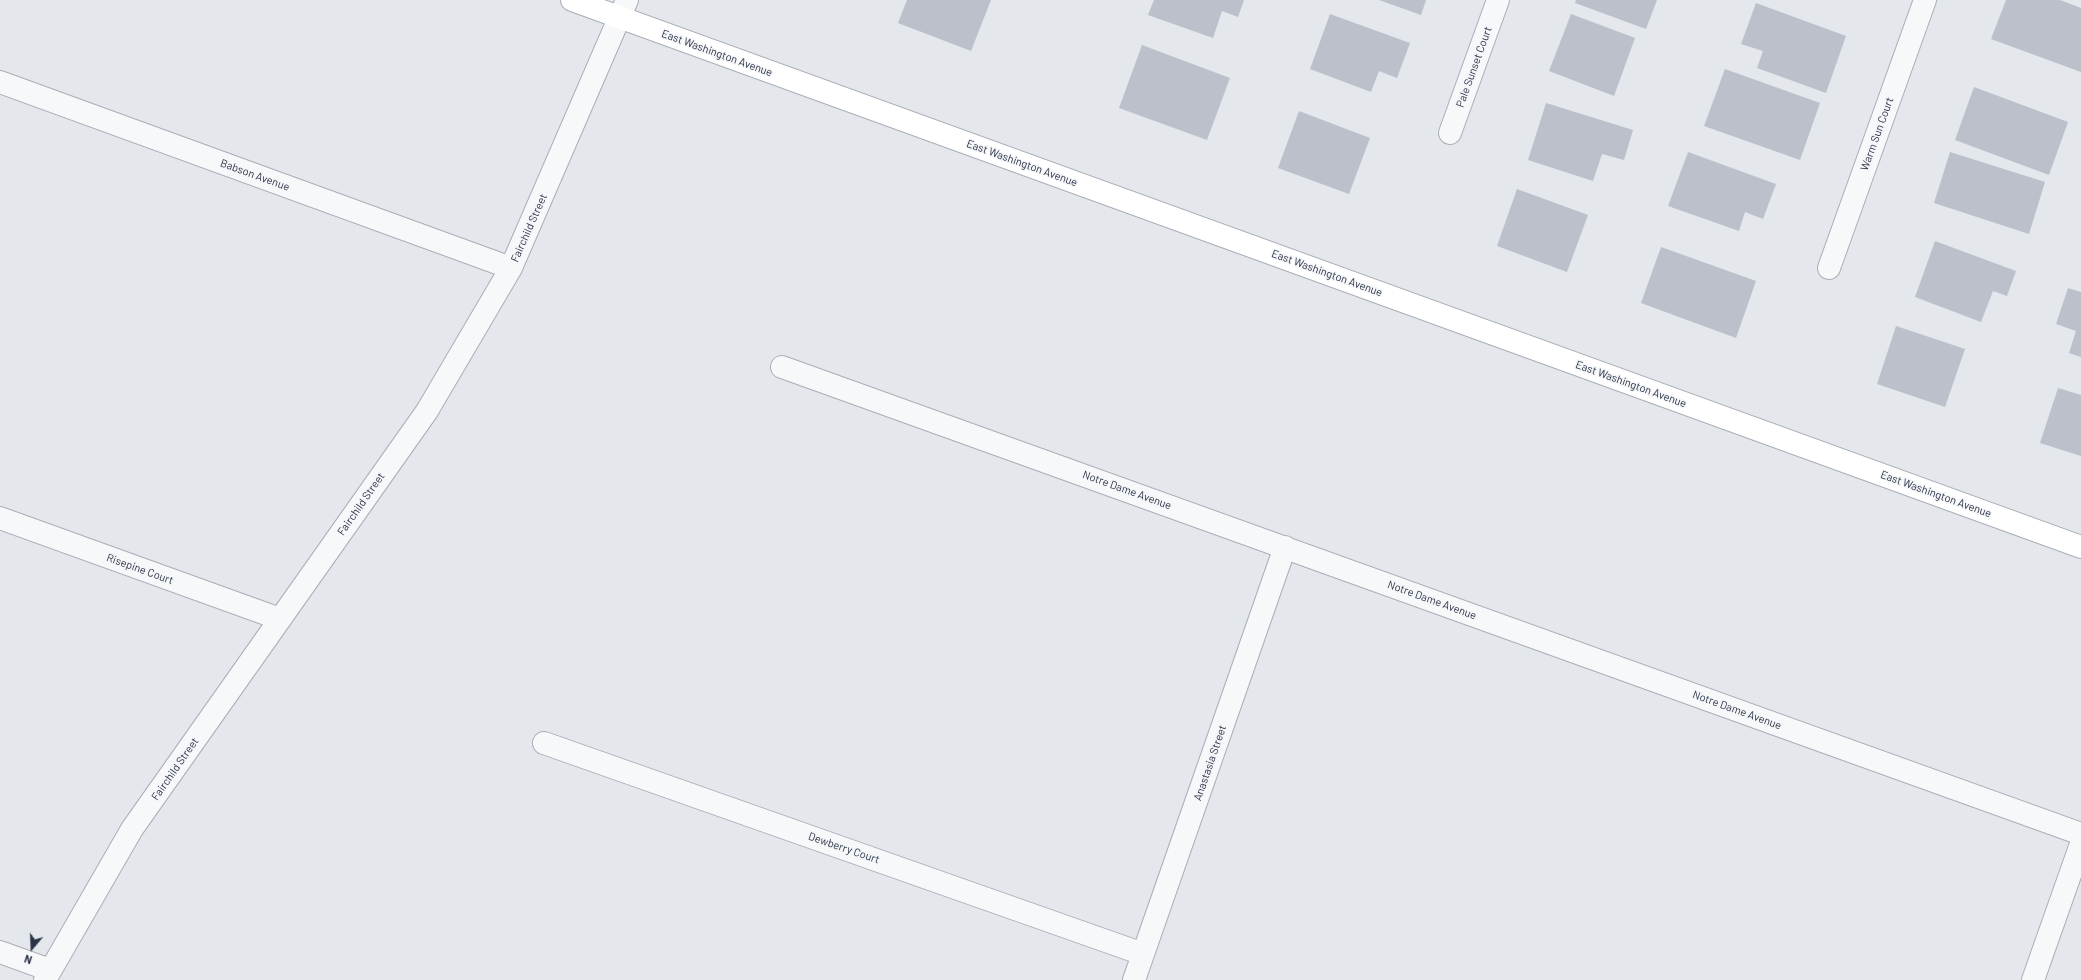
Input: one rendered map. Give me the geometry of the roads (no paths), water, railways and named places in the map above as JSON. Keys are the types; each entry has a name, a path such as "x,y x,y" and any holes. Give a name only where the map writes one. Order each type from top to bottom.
{"main road":[{"name":"East Washington Avenue","path":"572,0 624,9 2081,547"}],"street":[{"name":"Pale Sunset Court","path":"1450,133 1498,0"},
{"name":"Warm Sun Court","path":"1829,268 1924,0"},
{"name":"Fairchild Street","path":"48,975 132,829 427,411 511,268 624,9"},
{"name":"Babson Avenue","path":"0,82 511,268"},
{"name":"Notre Dame Avenue","path":"782,367 2081,834"},
{"name":"Risepine Court","path":"0,518 280,619"},
{"name":"Anastasia Street","path":"1134,980 1285,547"},
{"name":"Dewberry Court","path":"544,743 1143,954"},
{"path":"2033,980 2081,844"},
{"path":"0,952 48,975"}]}
